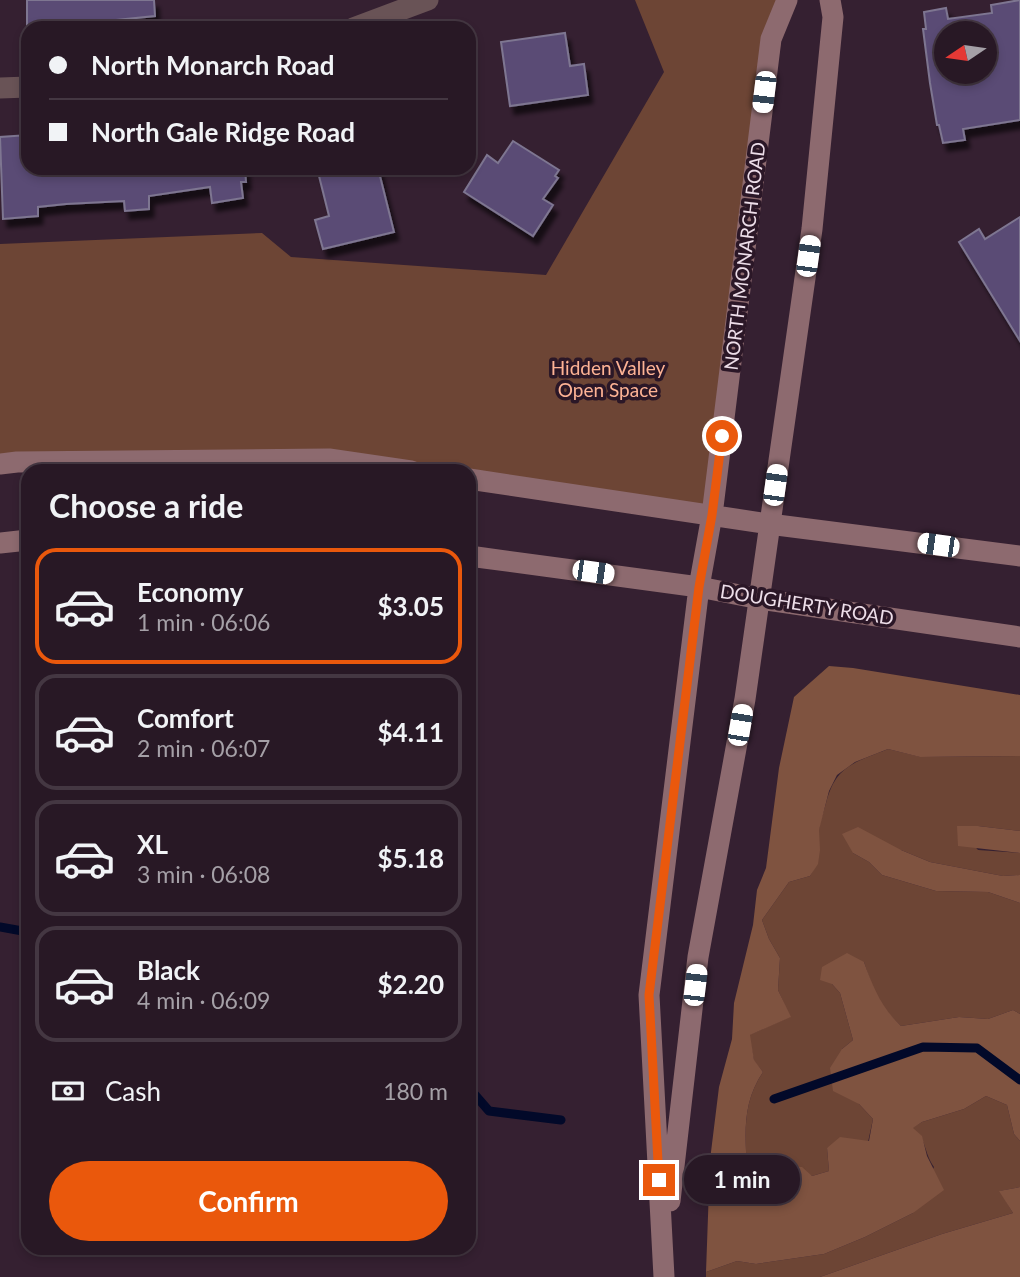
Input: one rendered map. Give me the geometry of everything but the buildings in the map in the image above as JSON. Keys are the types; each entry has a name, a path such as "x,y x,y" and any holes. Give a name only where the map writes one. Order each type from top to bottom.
{"street":[{"path":"408,19 428,0"},
{"name":"NORTH MONARCH ROAD","path":"664,1268 649,995 771,39 787,0"},
{"path":"664,1268 698,957 745,699 812,229 833,17 830,0"},
{"path":"0,88 21,87"},
{"path":"0,464 329,459 363,464"},
{"path":"476,480 769,524 1020,556"},
{"path":"0,543 21,541"},
{"name":"DOUGHERTY ROAD","path":"476,557 699,587 760,599 1020,637"}],"green space":[{"name":"Hidden Valley Open Space","path":"635,0 787,0 712,515 476,472 476,464 0,464 0,244 262,233 291,257 546,275 664,72"},
{"path":"888,749 921,757 1020,756 1020,831 957,826 978,850 1020,853 1020,875 1003,876 930,862 901,850 853,853 869,862 882,875 936,891 988,892 1020,903 1020,1014 1013,1010 988,1019 959,1017 901,1026 878,997 864,962 832,984 840,993 853,1040 842,1049 859,1104 873,1119 868,1142 827,1148 829,1171 812,1176 787,1166 775,1174 747,1170 746,1119 751,1095 763,1072 754,1061 749,1035 790,1017 778,990 780,958 762,920 789,882 810,876 814,869 818,858 820,823 835,780 856,762"},
{"path":"986,1096 1007,1105 1014,1134 1020,1141 1020,1187 1000,1191 1013,1213 942,1234 820,1277 706,1277 706,1272 737,1261 756,1264 824,1254 913,1213 934,1167 921,1137 912,1128 922,1122 964,1109"}],"shaded area":[{"path":"829,666 1020,695 1020,756 920,757 888,749 855,762 837,775 829,791 819,830 818,864 810,876 789,882 762,920 780,958 778,990 791,1017 750,1035 754,1060 763,1072 751,1095 746,1119 747,1169 759,1164 775,1174 787,1166 802,1167 812,1176 829,1171 827,1148 840,1137 869,1141 873,1119 859,1104 833,1091 830,1068 842,1049 853,1040 840,993 832,984 820,980 822,967 847,953 864,962 878,996 901,1026 959,1017 988,1019 1013,1010 1020,1014 1020,1141 1014,1134 1007,1105 986,1096 964,1109 922,1122 913,1128 922,1136 927,1156 944,1190 913,1213 824,1254 756,1264 737,1261 706,1272 710,1160 719,1087 732,1039 734,1003 753,925 757,890 766,868 779,768 794,697"},
{"path":"957,826 1020,831 1020,853 958,846"},
{"path":"858,827 930,862 1003,876 1020,875 1020,903 988,892 936,891 882,875 869,862 853,853 842,834"},
{"path":"1020,1187 1020,1277 820,1277 942,1234 1013,1213 999,1191"}],"waterway":[{"path":"0,927 21,931"},
{"path":"774,1099 923,1047 977,1048 1020,1080"},
{"path":"476,1096 489,1111 561,1120"}],"route":[{"path":"659,1180 649,995 699,587 722,436"}]}
